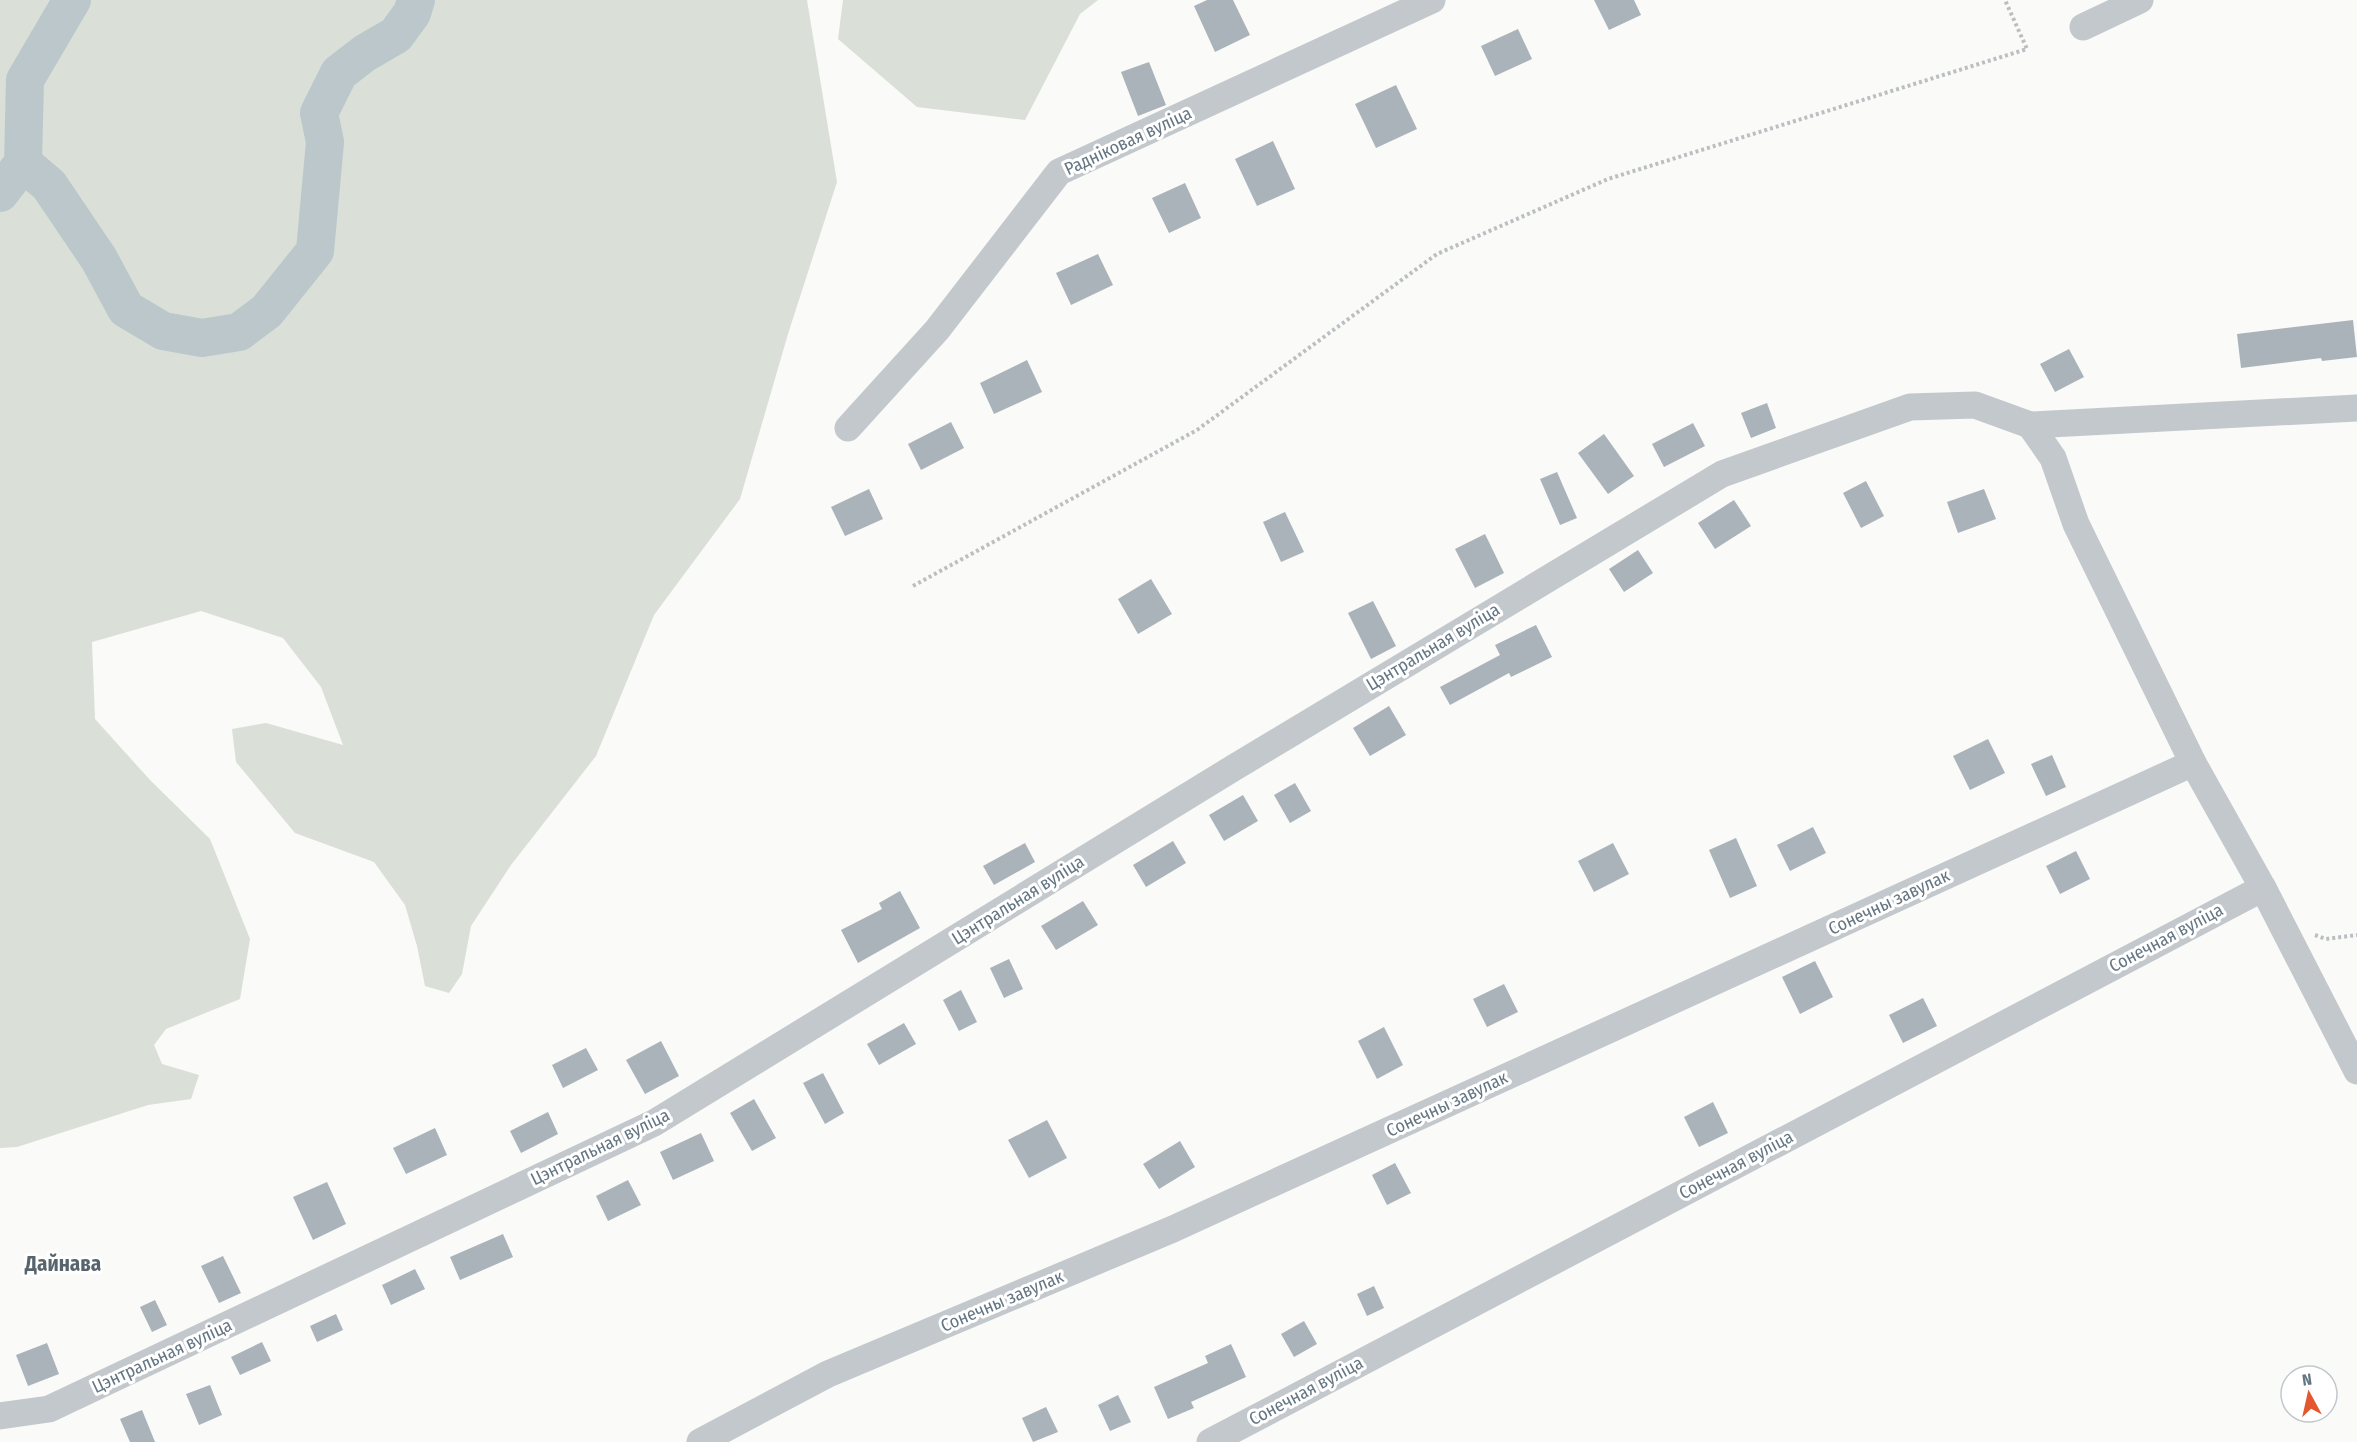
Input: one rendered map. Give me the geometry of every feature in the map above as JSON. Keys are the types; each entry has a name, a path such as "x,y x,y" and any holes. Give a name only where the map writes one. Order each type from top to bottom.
{"street":[{"name":"Радніковая вуліца","path":"848,428 937,330 1059,172 1432,0"},
{"path":"2083,27 2140,0"},
{"name":"Цэнтральная вуліца","path":"0,1416 49,1409 654,1123 1235,766 1722,474 1910,407 1975,405 2030,425"},
{"path":"2030,425 2357,408"},
{"path":"2030,425 2054,458 2076,524 2193,763 2263,888 2357,1071"},
{"name":"Сонечны завулак","path":"700,1442 828,1374 1173,1229 2193,763"},
{"name":"Сонечная вуліца","path":"1210,1442 2263,888"}],"path":[{"path":"913,586 1197,430 1437,254 1608,179 2027,48 2006,0"},
{"path":"2282,926 2326,939 2357,935"}],"shaded area":[{"path":"0,0 807,0 837,182 788,334 740,499 654,615 596,756 511,865 471,926 462,974 449,993 425,986 417,946 405,905 374,862 295,833 236,762 232,729 266,723 343,745 321,687 283,638 201,611 92,642 95,719 150,780 210,839 250,939 240,999 166,1029 154,1045 162,1064 199,1075 191,1099 148,1105 17,1147 0,1148"},
{"path":"843,0 1098,0 1080,14 1025,120 917,107 838,39"}],"building":[{"path":"1207,0 1233,0 1250,35 1215,52 1194,6"},
{"path":"1594,0 1634,0 1641,15 1609,30"},
{"path":"1518,29 1532,59 1495,76 1481,46"},
{"path":"1149,62 1166,105 1138,116 1121,72"},
{"path":"1396,85 1417,129 1376,148 1355,104"},
{"path":"1273,141 1295,189 1257,206 1235,159"},
{"path":"1185,183 1201,218 1169,233 1152,198"},
{"path":"1098,254 1113,285 1071,305 1056,273"},
{"path":"2353,320 2357,357 2322,361 2321,358 2241,368 2237,334"},
{"path":"2069,349 2084,377 2055,392 2040,364"},
{"path":"1027,360 1042,392 994,414 980,383"},
{"path":"1767,403 1776,428 1751,438 1741,413"},
{"path":"951,422 964,448 921,470 908,444"},
{"path":"1693,423 1705,446 1664,467 1652,444"},
{"path":"1604,434 1634,476 1608,494 1578,453"},
{"path":"1557,472 1577,518 1560,525 1540,479"},
{"path":"1866,481 1884,516 1861,528 1843,493"},
{"path":"869,489 883,519 845,536 831,507"},
{"path":"1984,489 1996,519 1958,533 1947,502"},
{"path":"1734,500 1751,526 1715,549 1698,523"},
{"path":"1285,512 1304,552 1281,562 1263,522"},
{"path":"1485,534 1504,573 1475,588 1455,549"},
{"path":"1638,550 1653,573 1624,592 1609,569"},
{"path":"1151,579 1172,614 1138,634 1118,599"},
{"path":"1373,601 1396,646 1371,659 1348,613"},
{"path":"1536,625 1552,657 1511,677 1509,673 1450,705 1440,687 1500,655 1495,645"},
{"path":"1389,706 1406,735 1370,756 1353,728"},
{"path":"1988,739 2005,773 1970,790 1953,756"},
{"path":"2052,755 2066,787 2046,796 2031,764"},
{"path":"1295,783 1311,811 1290,823 1274,795"},
{"path":"1243,795 1258,821 1224,841 1209,815"},
{"path":"1813,827 1826,853 1790,871 1777,845"},
{"path":"1736,838 1757,886 1730,898 1709,850"},
{"path":"1173,841 1186,863 1146,887 1133,865"},
{"path":"1025,843 1035,862 994,885 983,866"},
{"path":"1613,843 1629,874 1594,892 1578,861"},
{"path":"2076,851 2090,879 2060,894 2046,866"},
{"path":"900,891 920,928 858,963 841,930 882,909 879,903"},
{"path":"1083,901 1098,925 1056,950 1041,926"},
{"path":"1009,959 1023,989 1004,998 990,968"},
{"path":"1815,961 1833,997 1800,1014 1782,977"},
{"path":"1504,984 1518,1012 1487,1027 1473,999"},
{"path":"961,990 977,1022 959,1031 943,1000"},
{"path":"1923,998 1937,1026 1903,1043 1889,1015"},
{"path":"904,1023 916,1044 879,1065 867,1044"},
{"path":"1384,1027 1403,1065 1377,1079 1358,1041"},
{"path":"661,1041 679,1076 645,1094 626,1060"},
{"path":"586,1048 598,1070 563,1088 552,1065"},
{"path":"823,1073 844,1113 825,1124 803,1083"},
{"path":"754,1099 776,1138 752,1151 730,1113"},
{"path":"1713,1102 1728,1133 1699,1147 1684,1117"},
{"path":"548,1112 558,1134 521,1153 510,1131"},
{"path":"1047,1120 1067,1158 1029,1178 1008,1140"},
{"path":"435,1128 447,1155 406,1174 393,1148"},
{"path":"701,1133 714,1161 673,1180 660,1152"},
{"path":"1180,1141 1195,1167 1159,1189 1143,1164"},
{"path":"1395,1163 1411,1193 1387,1205 1372,1175"},
{"path":"628,1180 641,1205 608,1221 596,1196"},
{"path":"327,1182 346,1224 313,1240 293,1197"},
{"path":"503,1234 513,1257 460,1280 450,1257"},
{"path":"223,1256 241,1293 219,1303 201,1266"},
{"path":"415,1269 425,1289 391,1305 382,1285"},
{"path":"1374,1286 1384,1308 1367,1316 1357,1294"},
{"path":"155,1300 167,1325 152,1332 140,1307"},
{"path":"336,1314 343,1330 317,1342 310,1326"},
{"path":"1304,1321 1317,1344 1294,1357 1281,1334"},
{"path":"262,1342 271,1361 240,1375 231,1357"},
{"path":"47,1343 59,1374 28,1386 16,1355"},
{"path":"1231,1344 1246,1377 1191,1402 1194,1408 1168,1419 1154,1387 1208,1363 1205,1356"},
{"path":"210,1385 222,1415 199,1425 186,1394"},
{"path":"1118,1395 1131,1422 1110,1431 1098,1405"},
{"path":"1046,1407 1058,1432 1033,1442 1022,1418"},
{"path":"142,1410 155,1442 130,1442 120,1419"}],"waterway":[{"path":"0,193 23,163 25,80 72,0"},
{"path":"23,163 49,185 99,259 126,309 163,331 202,338 239,332 267,311 315,251 325,142 319,113 339,73 365,53 396,35 412,13 416,0"}],"district":[{"name":"Дайнава","path":"63,1264"}]}
